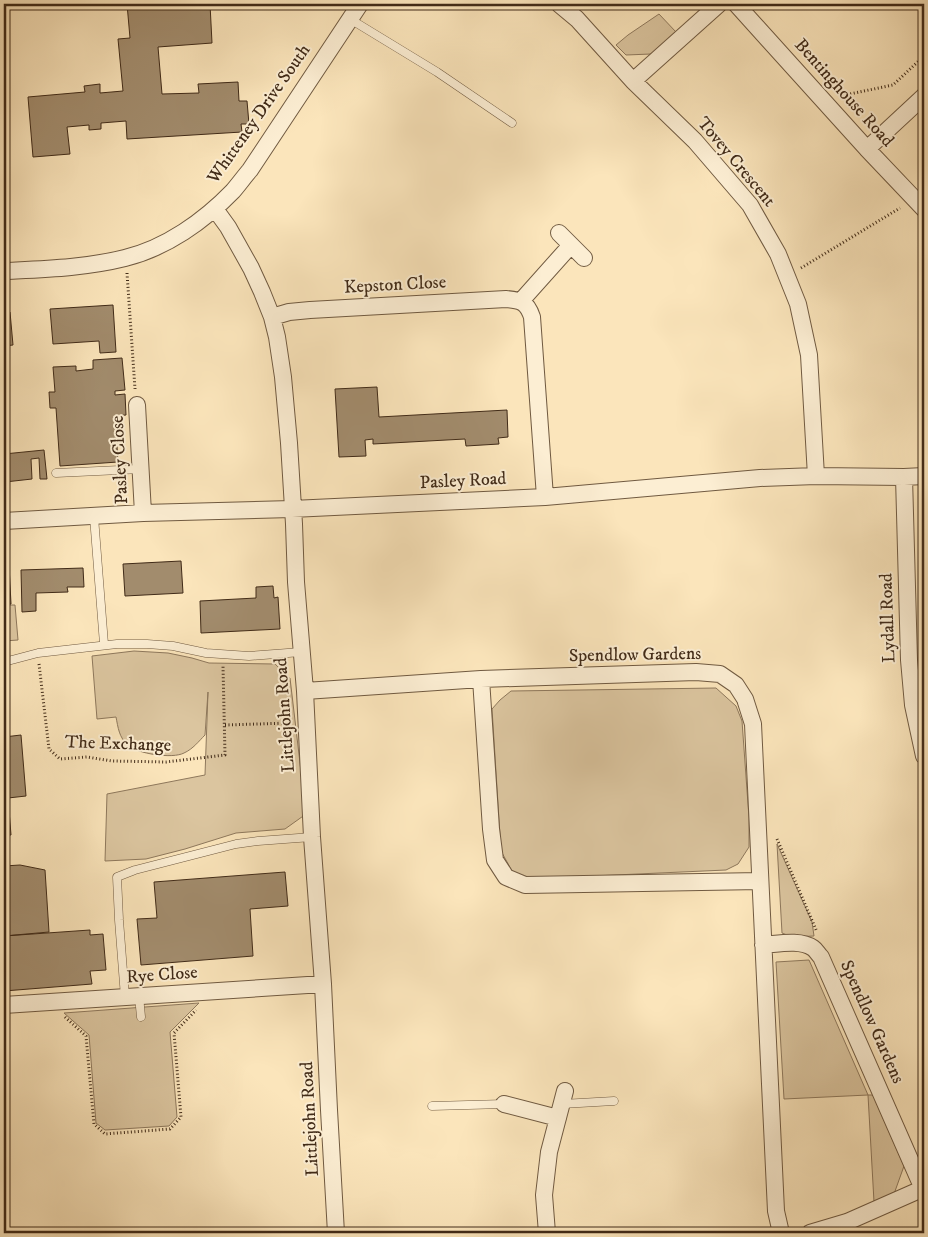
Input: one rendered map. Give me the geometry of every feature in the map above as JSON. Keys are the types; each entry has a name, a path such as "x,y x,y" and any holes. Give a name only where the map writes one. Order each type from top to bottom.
{"street":[{"name":"Whitteney Drive South","path":"4,271 62,268 126,258 153,248 177,236 215,209 250,170 360,4"},
{"name":"Tovey Crescent","path":"559,4 577,20 634,81 695,141 750,205 778,254 798,304 809,355 816,476"},
{"path":"634,81 719,4"},
{"name":"Bentinghouse Road","path":"736,4 919,204"},
{"path":"868,149 924,96"},
{"name":"Littlejohn Road","path":"215,209 228,227 262,292 272,317 283,377 307,723 336,1233"},
{"path":"559,233 584,258"},
{"path":"545,497 532,317 529,308 522,301 571,245"},
{"name":"Kepston Close","path":"272,317 289,312 330,309 506,298 522,301"},
{"name":"Pasley Close","path":"137,405 143,513"},
{"name":"Pasley Road","path":"4,521 143,513 292,509 545,497 760,478 816,476 904,478 924,476"},
{"name":"Lydall Road","path":"904,478 917,659 913,705 924,756"},
{"name":"Spendlow Gardens","path":"305,691 481,679 696,672 720,674 736,685 745,699 753,724 776,1212 782,1233"},
{"path":"481,679 491,829 495,860 506,877 525,885 760,881"},
{"name":"Spendlow Gardens","path":"763,945 796,943 806,945 814,949 821,958 924,1188"},
{"name":"Rye Close","path":"4,1005 323,984"},
{"path":"504,1104 561,1104 549,1152 544,1195 547,1233"},
{"path":"810,1233 847,1222 924,1188"}],"lane":[{"path":"350,19 437,72 512,123"},
{"path":"56,473 141,469"},
{"path":"94,517 104,644"},
{"path":"4,662 38,653 104,644 172,646 206,653 249,656 301,652"},
{"path":"141,1017 132,997 119,920 117,877 134,870 236,844 312,837"},
{"path":"561,1104 614,1101"},
{"path":"432,1106 504,1104"}],"path":[{"path":"822,99 893,85 924,56"},
{"path":"787,276 919,204 924,169"},
{"path":"126,258 137,405"},
{"name":"The Exchange","path":"38,653 49,749 60,759 87,757 112,761 166,762 226,755 226,725"},
{"path":"222,654 226,725 307,723"},
{"path":"758,826 776,837 824,945 821,958"},
{"path":"60,1001 61,1013 86,1036 94,1124 105,1134 170,1129 181,1117 174,1033 204,1003 203,992"}],"shaded area":[{"path":"659,14 676,32 651,54 626,55 616,45 628,35"},
{"path":"4,605 15,605 18,640 4,641"},
{"path":"134,651 168,653 209,663 275,664 290,678 306,814 285,829 236,833 146,859 105,861 107,794 205,775 208,692 205,735 196,745 179,755 155,755 139,751 125,742 118,728 116,717 97,719 92,656"},
{"path":"716,688 736,706 742,721 749,818 749,847 738,864 726,870 526,879 512,871 501,851 492,709 500,700 511,691"},
{"path":"777,844 812,922 814,936 792,937 782,933"},
{"path":"809,960 868,1095 784,1099 776,962"},
{"path":"199,1003 170,1032 177,1117 169,1126 105,1130 96,1123 89,1035 64,1013"},
{"path":"868,1095 873,1095 904,1166 894,1194 874,1202"}],"building":[{"path":"127,4 210,4 212,43 158,47 162,94 199,93 198,84 238,82 239,101 247,101 249,124 241,124 242,132 127,139 126,121 101,123 101,129 89,130 89,125 67,127 70,154 33,157 28,97 85,92 84,86 100,84 100,93 123,91 118,39 130,38"},
{"path":"113,305 116,352 100,353 99,341 53,344 50,309"},
{"path":"4,312 10,312 13,345 4,346"},
{"path":"122,358 125,390 115,391 115,395 125,394 126,415 115,416 118,462 60,466 56,408 50,408 49,392 55,392 53,367 76,366 76,371 93,369 93,360"},
{"path":"377,387 379,417 507,410 508,437 498,438 499,444 466,446 465,439 373,444 373,439 365,440 366,456 339,457 335,389"},
{"path":"44,450 47,479 40,479 39,458 31,459 32,479 5,482 4,454"},
{"path":"181,561 183,593 125,596 123,564"},
{"path":"4,565 9,565 11,604 4,604"},
{"path":"83,568 84,587 67,587 68,592 36,593 36,611 22,612 21,570"},
{"path":"273,586 274,598 278,597 280,629 201,633 200,601 256,598 256,587"},
{"path":"21,735 26,796 8,798 11,835 4,835 4,737"},
{"path":"20,865 45,870 49,932 4,936 4,866"},
{"path":"285,872 288,906 250,909 253,956 141,965 137,919 157,918 154,882"},
{"path":"90,930 90,935 103,934 106,970 90,971 92,984 4,991 4,936"},
{"path":"924,1226 924,1233 905,1233"}]}
